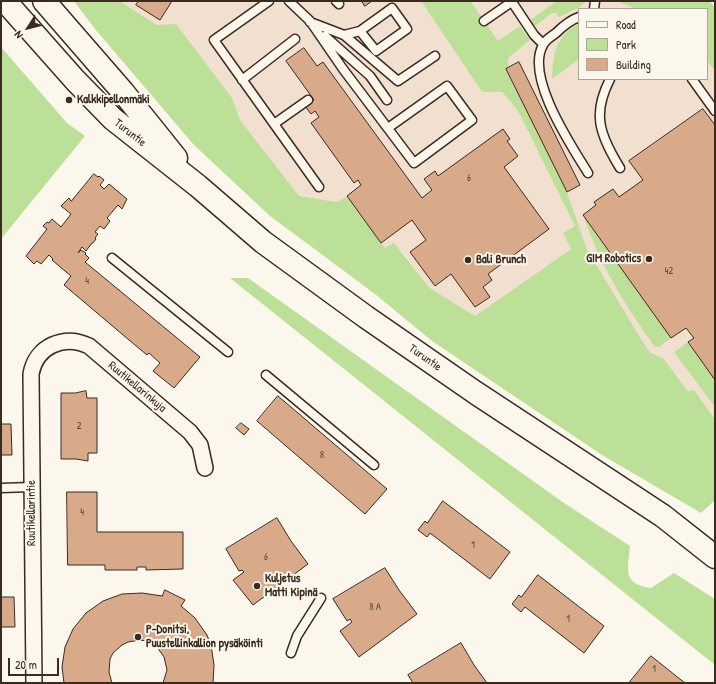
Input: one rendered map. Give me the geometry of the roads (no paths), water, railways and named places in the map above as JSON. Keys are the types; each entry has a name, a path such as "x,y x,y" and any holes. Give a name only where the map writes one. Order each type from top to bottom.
{"main road":[{"name":"Turuntie","path":"5,1 75,80 113,119 198,186 263,242 366,317 476,393 663,516 715,557"},
{"name":"Turuntie","path":"44,1 123,92 198,186"},
{"name":"Turuntie","path":"663,516 715,543"}],"street":[{"name":"Ruutikellarinkuja","path":"46,349 60,342 68,341 82,343 89,346 190,432 200,445 205,468"},
{"name":"Ruutikellarintie","path":"34,683 31,374 32,365 46,349"}],"lane":[{"path":"269,1 214,40 319,187"},
{"path":"289,1 335,46 370,76 387,100"},
{"path":"484,21 513,2 534,35 543,44"},
{"path":"344,35 360,31 392,8 407,29 376,51 360,31"},
{"path":"578,18 558,31 543,44 539,58 538,73 556,120 588,173"},
{"path":"310,21 344,35 398,81 435,56"},
{"path":"310,21 343,69 414,163 472,120 447,86 388,128"},
{"path":"242,80 296,39"},
{"path":"610,80 603,93 600,119 606,141 620,168"},
{"path":"693,80 715,111"},
{"path":"274,124 308,100"},
{"path":"112,258 228,352"},
{"path":"266,375 374,465"},
{"path":"1,488 32,487"},
{"path":"291,653 297,636 321,598"}],"place":[{"name":"Kalkkipellonmäki","path":"69,100"},
{"name":"GIM Robotics","path":"649,259"},
{"name":"Bali Brunch","path":"468,260"},
{"name":"Kuljetus Matti Kipinä","path":"257,586"},
{"name":"P-Donitsi, Puustellinkallion pysäköinti","path":"138,637"}]}
